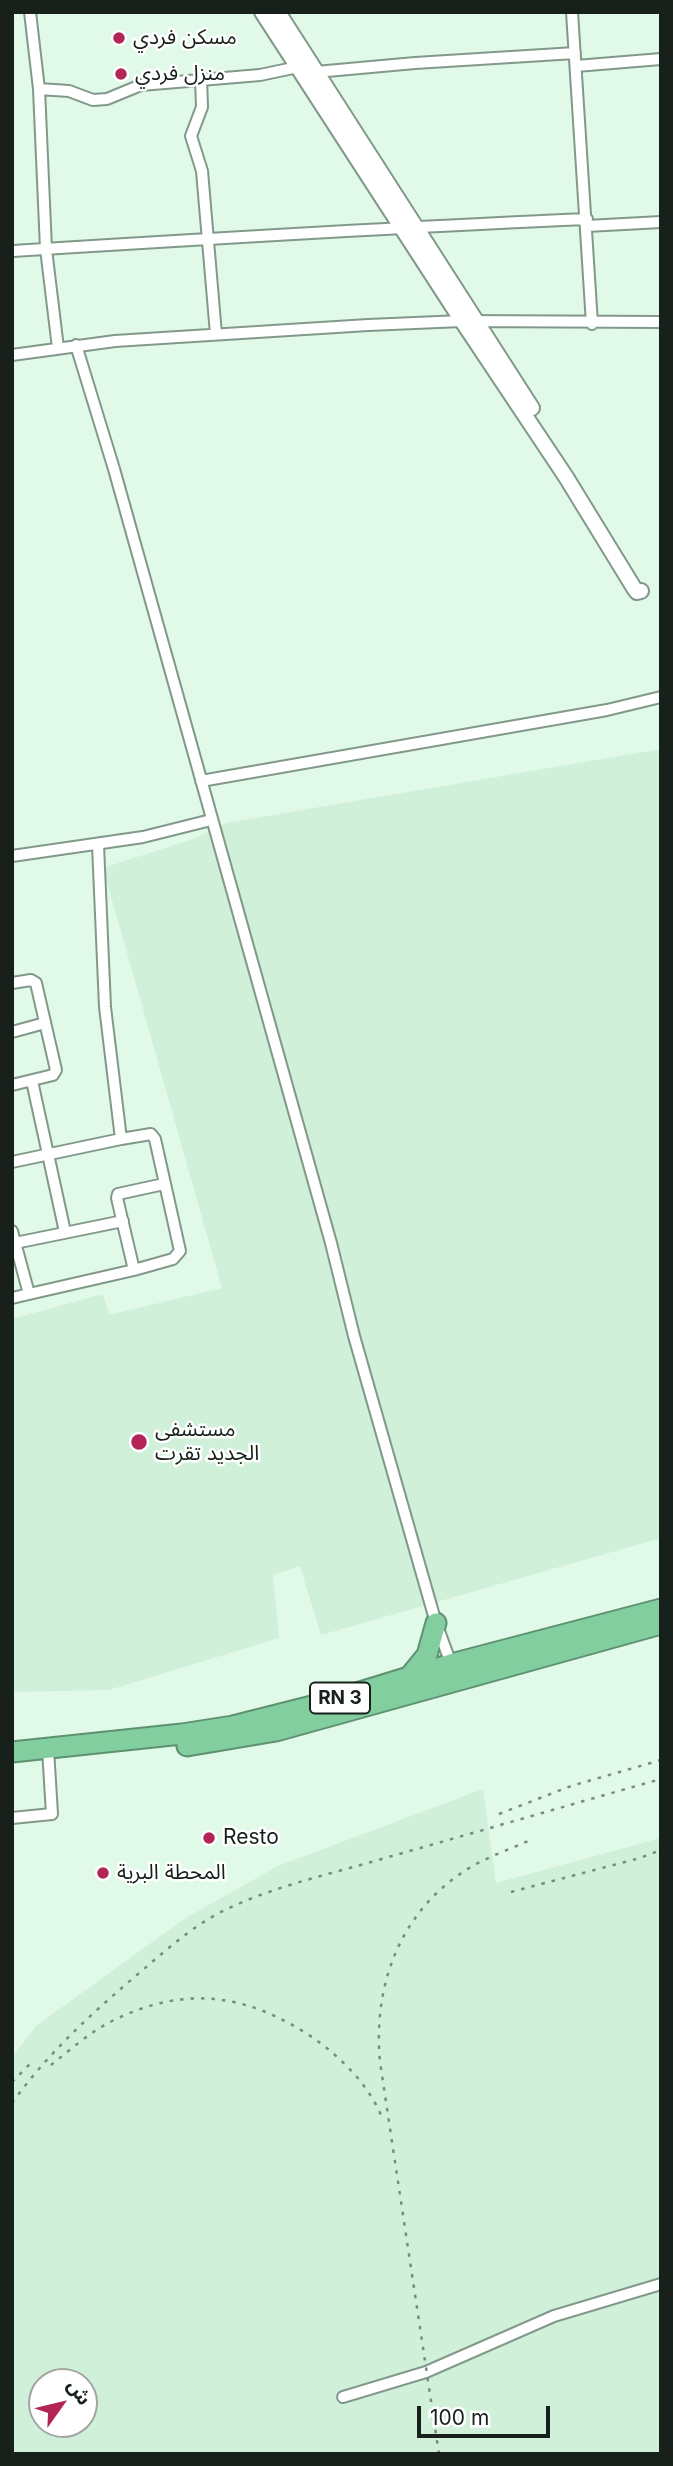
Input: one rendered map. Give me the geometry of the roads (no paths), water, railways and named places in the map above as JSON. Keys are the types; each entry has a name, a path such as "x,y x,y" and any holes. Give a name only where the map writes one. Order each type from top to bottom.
{"highway":[{"name":"RN 3","path":"12,1752 48,1754 185,1746 240,1739 661,1609"},
{"path":"408,1678 427,1655 436,1623"},
{"name":"RN 3","path":"12,1763 48,1754 221,1728 324,1703 408,1678 454,1673 661,1624"}],"street":[{"path":"30,12 39,89 46,248 58,348"},
{"path":"262,12 407,226 640,581 641,592 634,588 470,322"},
{"path":"278,12 407,226"},
{"path":"572,12 592,324"},
{"path":"316,72 575,53"},
{"path":"576,66 661,59"},
{"path":"39,89 69,91 93,100 107,99 141,85 260,75 298,67"},
{"path":"201,78 202,107 191,136 202,171 216,334"},
{"path":"12,251 407,226 661,222"},
{"path":"12,355 76,345 368,325 661,322"},
{"path":"76,345 114,469 436,1623 454,1673"},
{"path":"201,782 607,710 661,696"},
{"path":"12,856 143,837 211,820"},
{"path":"97,845 104,1007 121,1139"},
{"path":"12,983 35,981 56,1072 32,1081 12,1084"},
{"path":"12,1032 45,1023"},
{"path":"32,1081 65,1232"},
{"path":"12,1162 121,1139 153,1136 180,1251 173,1259 134,1270 12,1298"},
{"path":"134,1270 118,1194 164,1184"},
{"path":"29,1294 14,1237 65,1232 123,1221"},
{"path":"12,1818 52,1814 48,1754"},
{"path":"343,2396 426,2372 554,2316 661,2284"}],"railway":[{"path":"499,1814 571,1786 661,1760"},
{"path":"12,2103 56,2050 87,2019 177,1941 219,1913 259,1895 300,1882 661,1779"},
{"path":"439,2454 380,2062 381,2007 394,1956 420,1911 438,1891 460,1874 528,1841"},
{"path":"511,1892 661,1850"},
{"path":"51,2065 96,2030 139,2010 165,2002 190,1999 239,2003 287,2022 334,2054 363,2084 383,2120"},
{"path":"12,2082 34,2060"}],"place":[{"name":"مسكن فردي","path":"119,38"},
{"name":"منزل فردي","path":"121,74"},
{"name":"مستشفى الجديد تقرت","path":"139,1442"},
{"name":"Resto","path":"209,1838"},
{"name":"المحطة البرية","path":"103,1873"}]}
